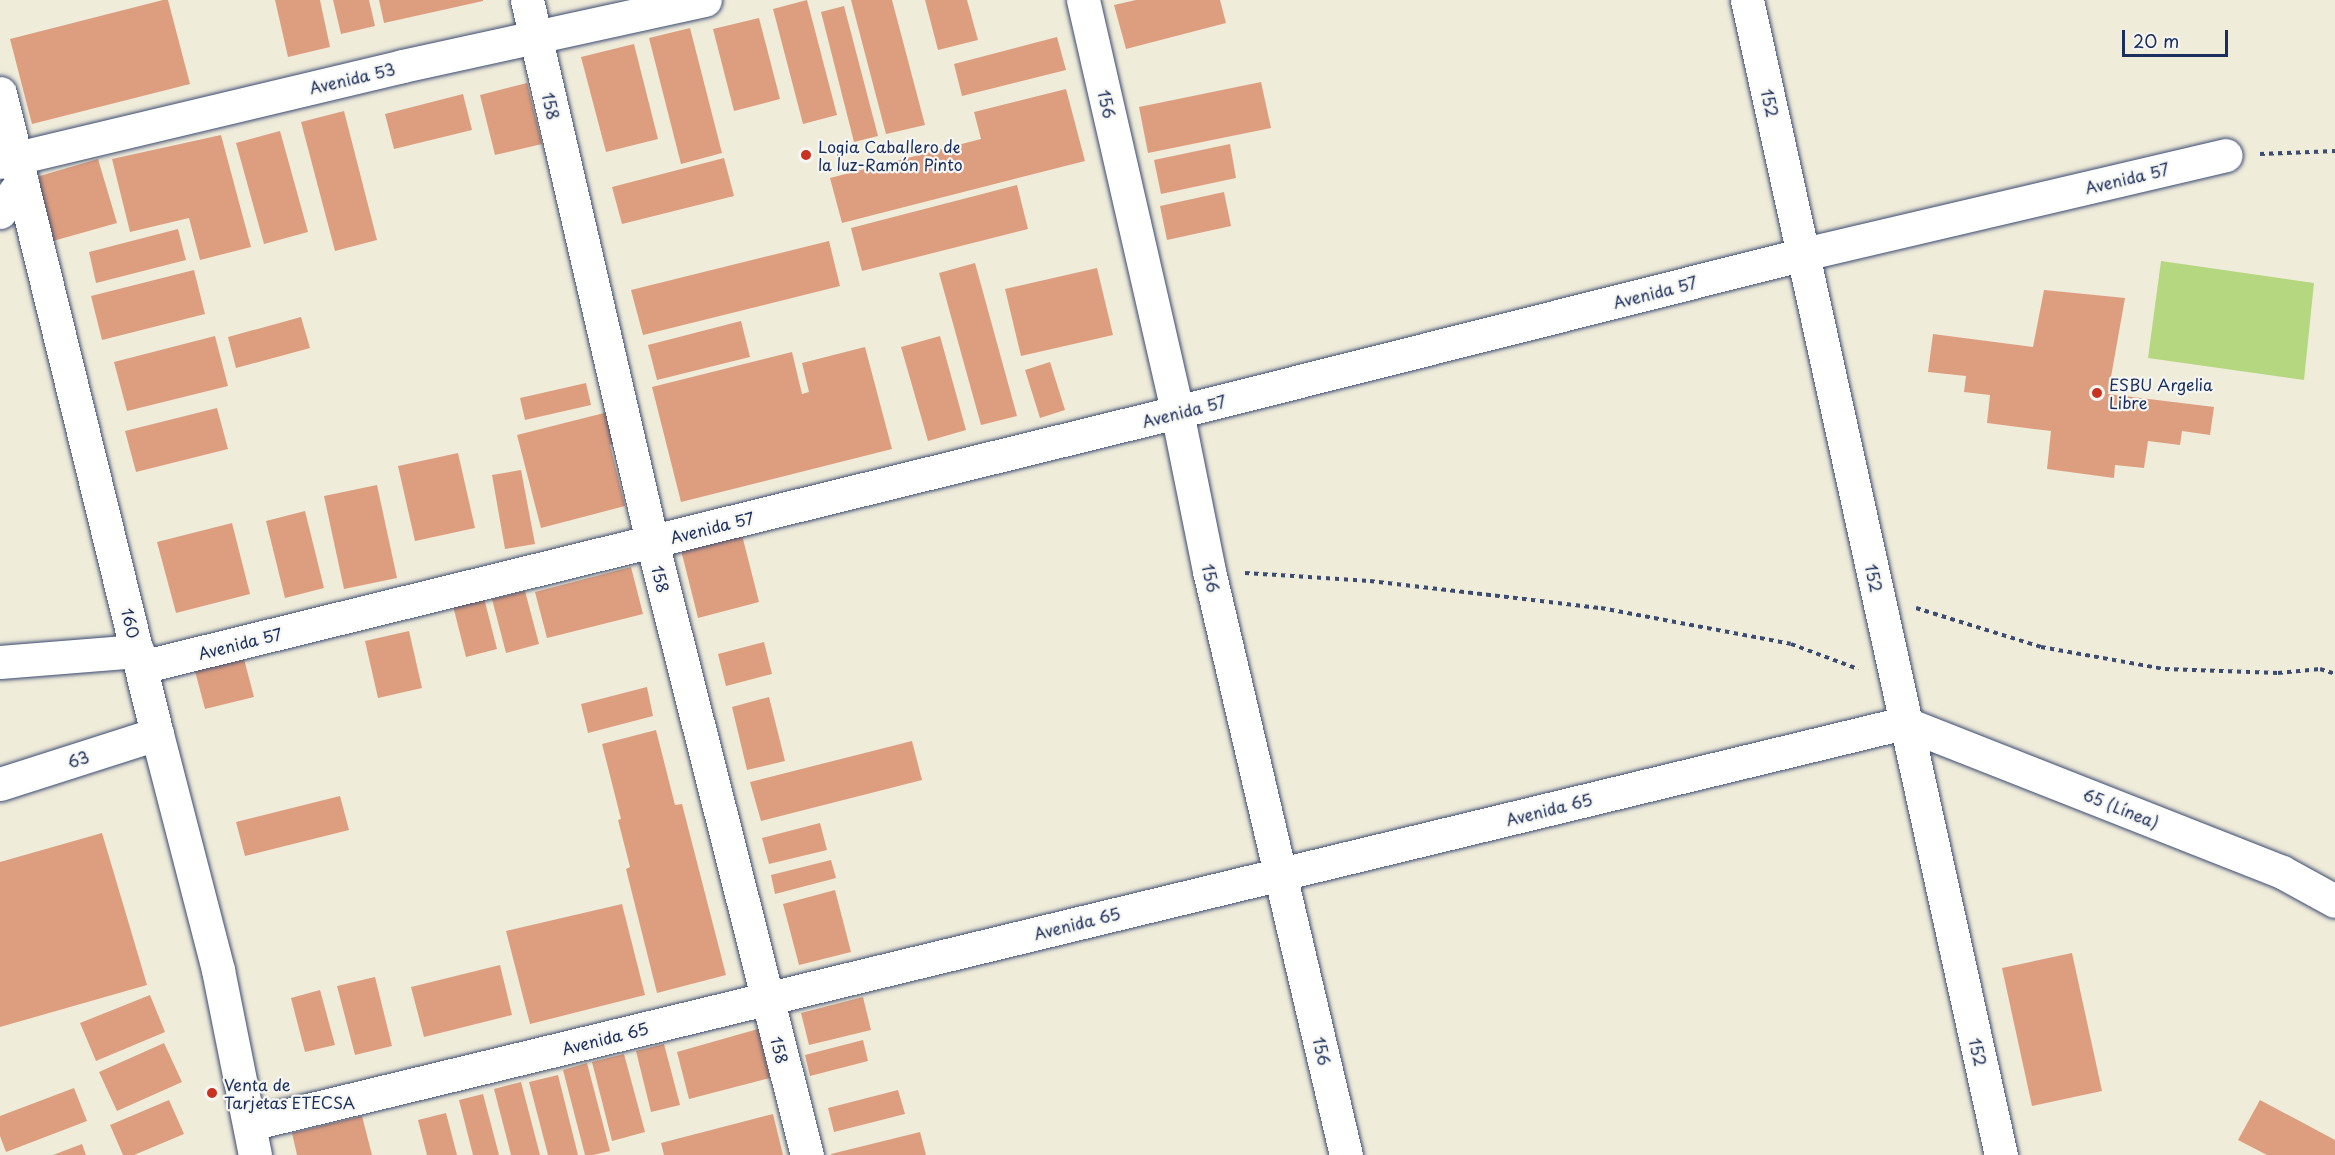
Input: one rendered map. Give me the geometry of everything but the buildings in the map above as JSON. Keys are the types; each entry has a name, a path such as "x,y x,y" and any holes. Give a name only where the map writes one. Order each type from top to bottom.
{"street":[{"name":"158","path":"527,0 652,542 807,1155"},
{"name":"Avenida 53","path":"13,167 402,66 536,39 705,0"},
{"name":"156","path":"1083,0 1177,412 1209,571 1347,1155"},
{"name":"152","path":"1747,0 1804,254 1904,723 2001,1155"},
{"name":"160","path":"0,93 13,167 218,970 252,1140"},
{"name":"Avenida 57","path":"0,662 140,659 652,542 1804,254 2226,155"},
{"path":"0,212 13,167"},
{"name":"Avenida 65","path":"252,1140 767,999 1904,723"},
{"name":"65 (Línea)","path":"1904,723 2282,872 2335,901"},
{"name":"63","path":"0,784 157,734"}],"path":[{"path":"2226,155 2335,151"},
{"path":"1209,571 1370,580 1601,608 1791,644 1896,683"},
{"path":"1878,596 2041,647 2165,669 2278,673 2320,669 2335,674"}],"green space":[{"path":"2161,261 2314,283 2304,380 2148,358"}],"place":[{"name":"Logia Caballero de la luz-Ramón Pinto","path":"806,155"},
{"name":"ESBU Argelia Libre","path":"2097,393"},
{"name":"Venta de Tarjetas ETECSA","path":"212,1093"}]}
